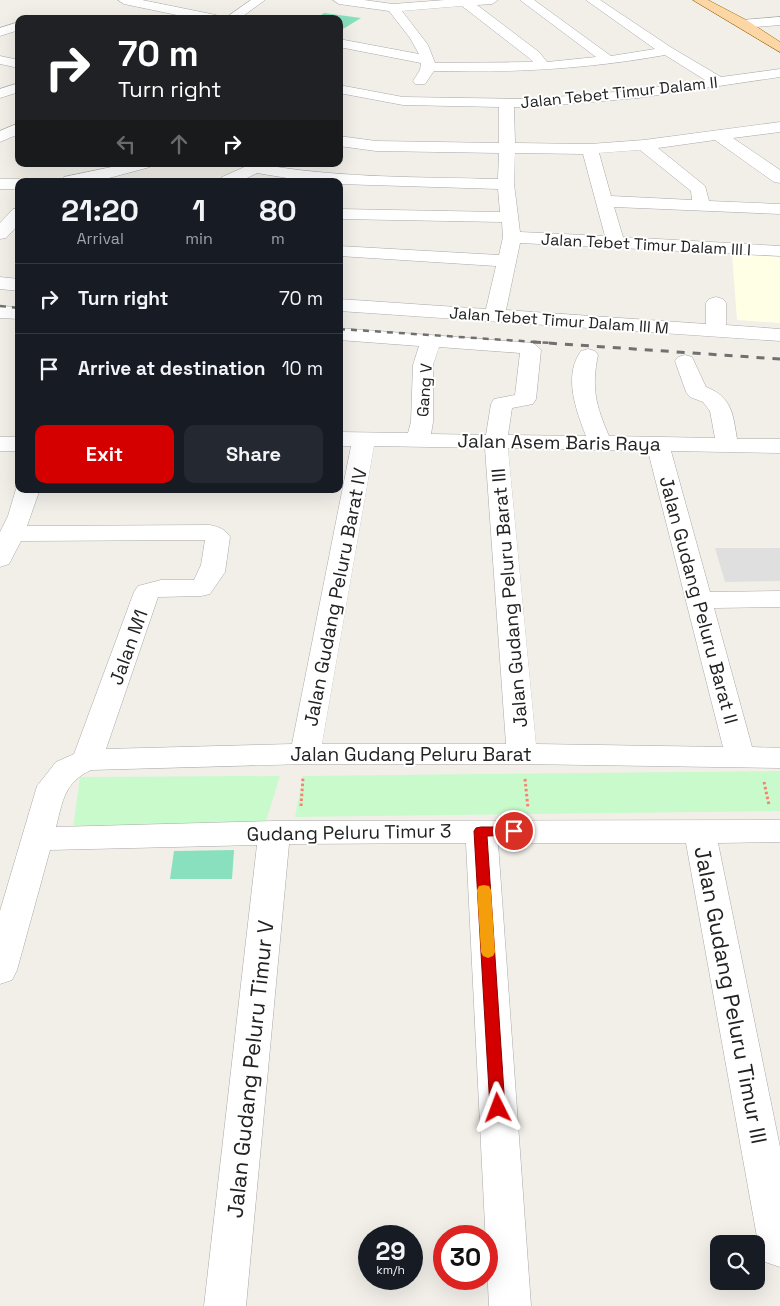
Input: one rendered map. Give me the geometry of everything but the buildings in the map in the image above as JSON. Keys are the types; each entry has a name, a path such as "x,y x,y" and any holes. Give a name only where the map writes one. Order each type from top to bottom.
{"main road":[{"path":"699,0 743,24 780,48"}],"street":[{"path":"124,0 196,15"},
{"path":"151,6 164,0"},
{"path":"236,15 259,0"},
{"path":"339,0 393,8 492,0"},
{"path":"526,0 608,60"},
{"path":"592,0 667,51 719,82"},
{"path":"466,3 534,55 543,66"},
{"path":"393,8 417,37 429,63"},
{"path":"0,32 15,21"},
{"path":"743,24 780,21"},
{"path":"343,44 429,63 488,69 608,60 667,51"},
{"path":"2,61 15,63"},
{"path":"403,101 413,93 429,63"},
{"name":"Jalan Tebet Timur Dalam II","path":"343,90 403,101 506,104 558,102 638,94 780,73"},
{"path":"0,94 15,88"},
{"path":"495,315 512,237 506,184 506,104"},
{"path":"343,141 385,146 590,149 644,145 780,126"},
{"path":"3,144 15,132"},
{"path":"718,135 780,178"},
{"path":"644,145 699,190 701,205"},
{"path":"590,149 614,236 612,243"},
{"path":"88,178 133,167"},
{"path":"234,178 257,167"},
{"path":"265,167 327,178"},
{"path":"343,179 506,184"},
{"path":"0,184 15,184"},
{"path":"604,201 780,209"},
{"path":"343,214 510,216"},
{"path":"0,234 15,217"},
{"name":"Jalan Tebet Timur Dalam III I","path":"512,237 780,251"},
{"path":"343,251 508,261"},
{"path":"0,284 15,285"},
{"path":"716,303 716,331"},
{"name":"Jalan Tebet Timur Dalam III M","path":"343,305 780,335"},
{"path":"0,312 15,313"},
{"path":"343,334 431,340"},
{"name":"Jalan Gudang Peluru Barat III","path":"431,340 527,347 531,350 525,399 502,404 496,442 522,754"},
{"name":"Gang V","path":"418,440 422,422 423,365 431,340"},
{"path":"588,355 583,381 584,394 600,444"},
{"path":"685,361 694,387 698,392 711,397 721,410 726,445"},
{"name":"Jalan Asem Baris Raya","path":"343,439 780,446"},
{"name":"Jalan Gudang Peluru Barat IV","path":"305,754 364,439"},
{"path":"0,444 15,444"},
{"name":"Jalan Gudang Peluru Barat II","path":"658,444 699,600 759,757"},
{"path":"0,559 20,516 27,493"},
{"name":"Jalan M1","path":"11,534 210,532 218,537 217,553 206,584 201,588 162,588 147,592 87,760"},
{"path":"699,600 780,599"},
{"name":"Jalan Gudang Peluru Barat","path":"38,839 52,786 67,769 87,760 305,754 759,757"},
{"path":"481,831 510,1306"},
{"name":"Gudang Peluru Timur 3","path":"38,839 287,832 778,831"},
{"name":"Jalan Gudang Peluru Timur V","path":"225,1306 287,832"},
{"name":"Jalan Gudang Peluru Timur III","path":"700,832 780,1248"},
{"path":"0,970 38,839"}],"path":[{"path":"287,832 305,754"},
{"path":"522,754 530,832"},
{"path":"759,757 778,831"}],"shaded area":[{"path":"732,254 780,257 780,323 737,320"},
{"path":"715,548 780,548 780,581 725,582"}],"green space":[{"path":"324,13 339,15 321,15"},
{"path":"343,16 361,18 343,29"},
{"path":"780,771 780,811 295,817 303,776"},
{"path":"280,776 266,821 73,828 80,777"},
{"path":"234,850 232,879 170,879 174,851"}],"railway":[{"path":"0,306 15,308"},
{"path":"343,329 551,343"},
{"path":"533,342 780,359"}],"slow traffic":[{"path":"484,890 488,952"}],"route":[{"path":"498,1108 481,831 514,831"}]}
